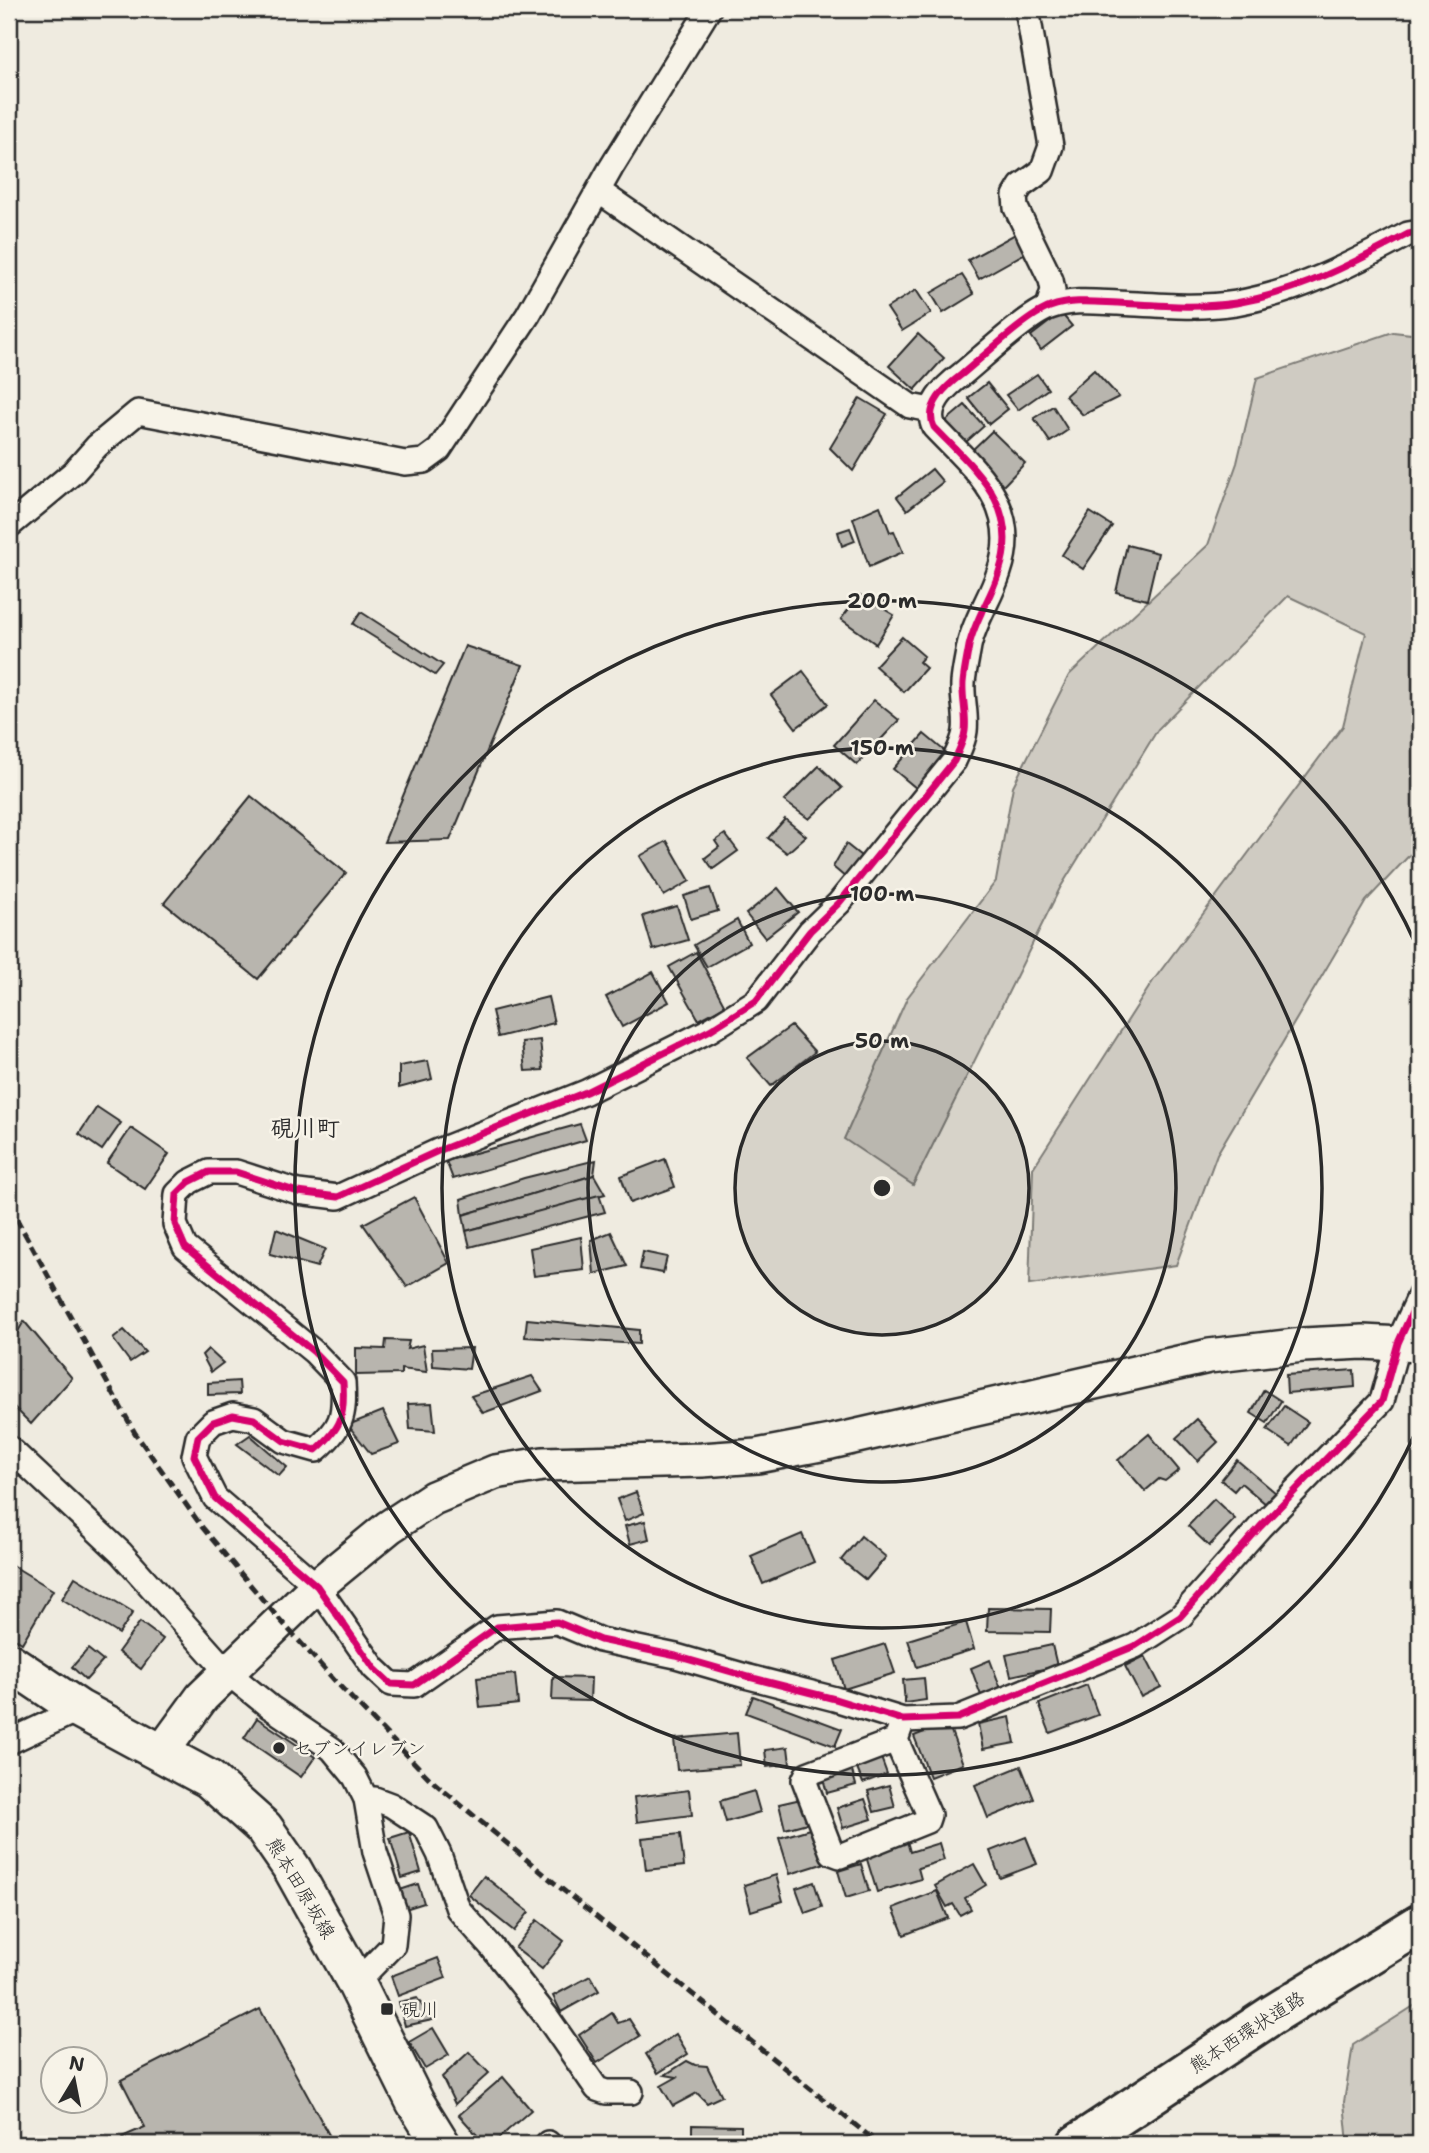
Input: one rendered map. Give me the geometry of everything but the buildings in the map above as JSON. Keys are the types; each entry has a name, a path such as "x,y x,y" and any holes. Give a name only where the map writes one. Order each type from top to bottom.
{"highway":[{"name":"熊本西環状道路","path":"1077,2144 1272,2014 1420,1924"}],"main road":[{"name":"熊本田原坂線","path":"9,1662 79,1709 209,1779 264,1828 293,1870 356,1983 415,2102 442,2131"}],"street":[{"path":"9,526 138,412 405,463 424,461 439,450 512,339 600,192 611,168 709,9"},
{"path":"1027,9 1051,146 1042,171 1021,186 1015,196 1016,208 1051,280 1053,290 1048,307"},
{"path":"600,192 900,399 910,405 931,410"},
{"path":"1420,232 1408,234 1315,281 1236,303 1198,307 1072,302 1048,307 954,380 937,399 930,417 934,427 990,487 1006,526 999,573 973,628 968,651 963,684 965,733 954,761 839,903 810,931 756,1001 709,1030 586,1092 438,1151 338,1197 298,1192 236,1172 209,1172 189,1182 177,1194 175,1224 185,1247 314,1352 343,1382 345,1408 341,1420 334,1434 316,1450 284,1441 254,1419 233,1415 213,1422 198,1437 194,1456 215,1498 317,1586 374,1668 391,1684 414,1685 497,1627 557,1622 600,1640 676,1656 835,1699 899,1730 929,1815 928,1821 840,1856 832,1853 804,1780 807,1774 899,1730 958,1718 1135,1646 1180,1617 1260,1527 1382,1401 1409,1344 1420,1295"},
{"path":"161,1753 202,1697 317,1586 389,1527 433,1498 495,1472 543,1464 757,1456 831,1442 1209,1356 1303,1345 1409,1344"},
{"path":"9,1448 121,1553 228,1673 270,1707 332,1749 355,1777 366,1799 375,1852 396,1915 393,1945 356,1983"},
{"path":"9,1742 79,1709"},
{"path":"366,1799 375,1799 391,1805 426,1828 439,1854 458,1909 523,1986 589,2079 597,2088 606,2092 631,2092"},
{"path":"442,2131 460,2144"}],"shaded area":[{"path":"1393,332 1420,335 1420,844 1366,901 1217,1154 1176,1265 1029,1285 1033,1168 1153,981 1343,726 1366,633 1288,596 1158,729 1060,888 913,1185 844,1139 907,998 996,881 1013,786 1069,675 1208,545 1237,463 1257,378"},
{"path":"1420,2002 1420,2144 1348,2144 1344,2102 1353,2045"}],"railway":[{"path":"9,1205 135,1433 202,1527 336,1682 431,1780 563,1890 879,2144"}],"cycle path":[{"path":"1420,232 1408,234 1346,266 1303,284 1236,303 1192,306 1084,302 1050,307 1017,328 943,391 934,404 934,427 979,474 999,508 1004,528 1004,549 999,572 969,646 963,683 963,739 954,761 839,903 810,931 756,1001 710,1030 586,1092 438,1151 338,1197 298,1192 236,1172 209,1172 189,1182 177,1194 175,1224 185,1247 314,1352 343,1382 340,1420 331,1435 316,1450 284,1441 254,1419 233,1415 213,1422 198,1437 194,1456 215,1498 317,1586 374,1668 391,1684 414,1685 497,1627 557,1622 600,1640 676,1656 903,1720 958,1718 1135,1646 1180,1617 1260,1527 1382,1401 1398,1343 1420,1295"}],"place":[{"name":"セブンイレブン","path":"279,1748"},
{"name":"硯川","path":"387,2009"}],"district":[{"name":"硯川町","path":"305,1128"}]}
